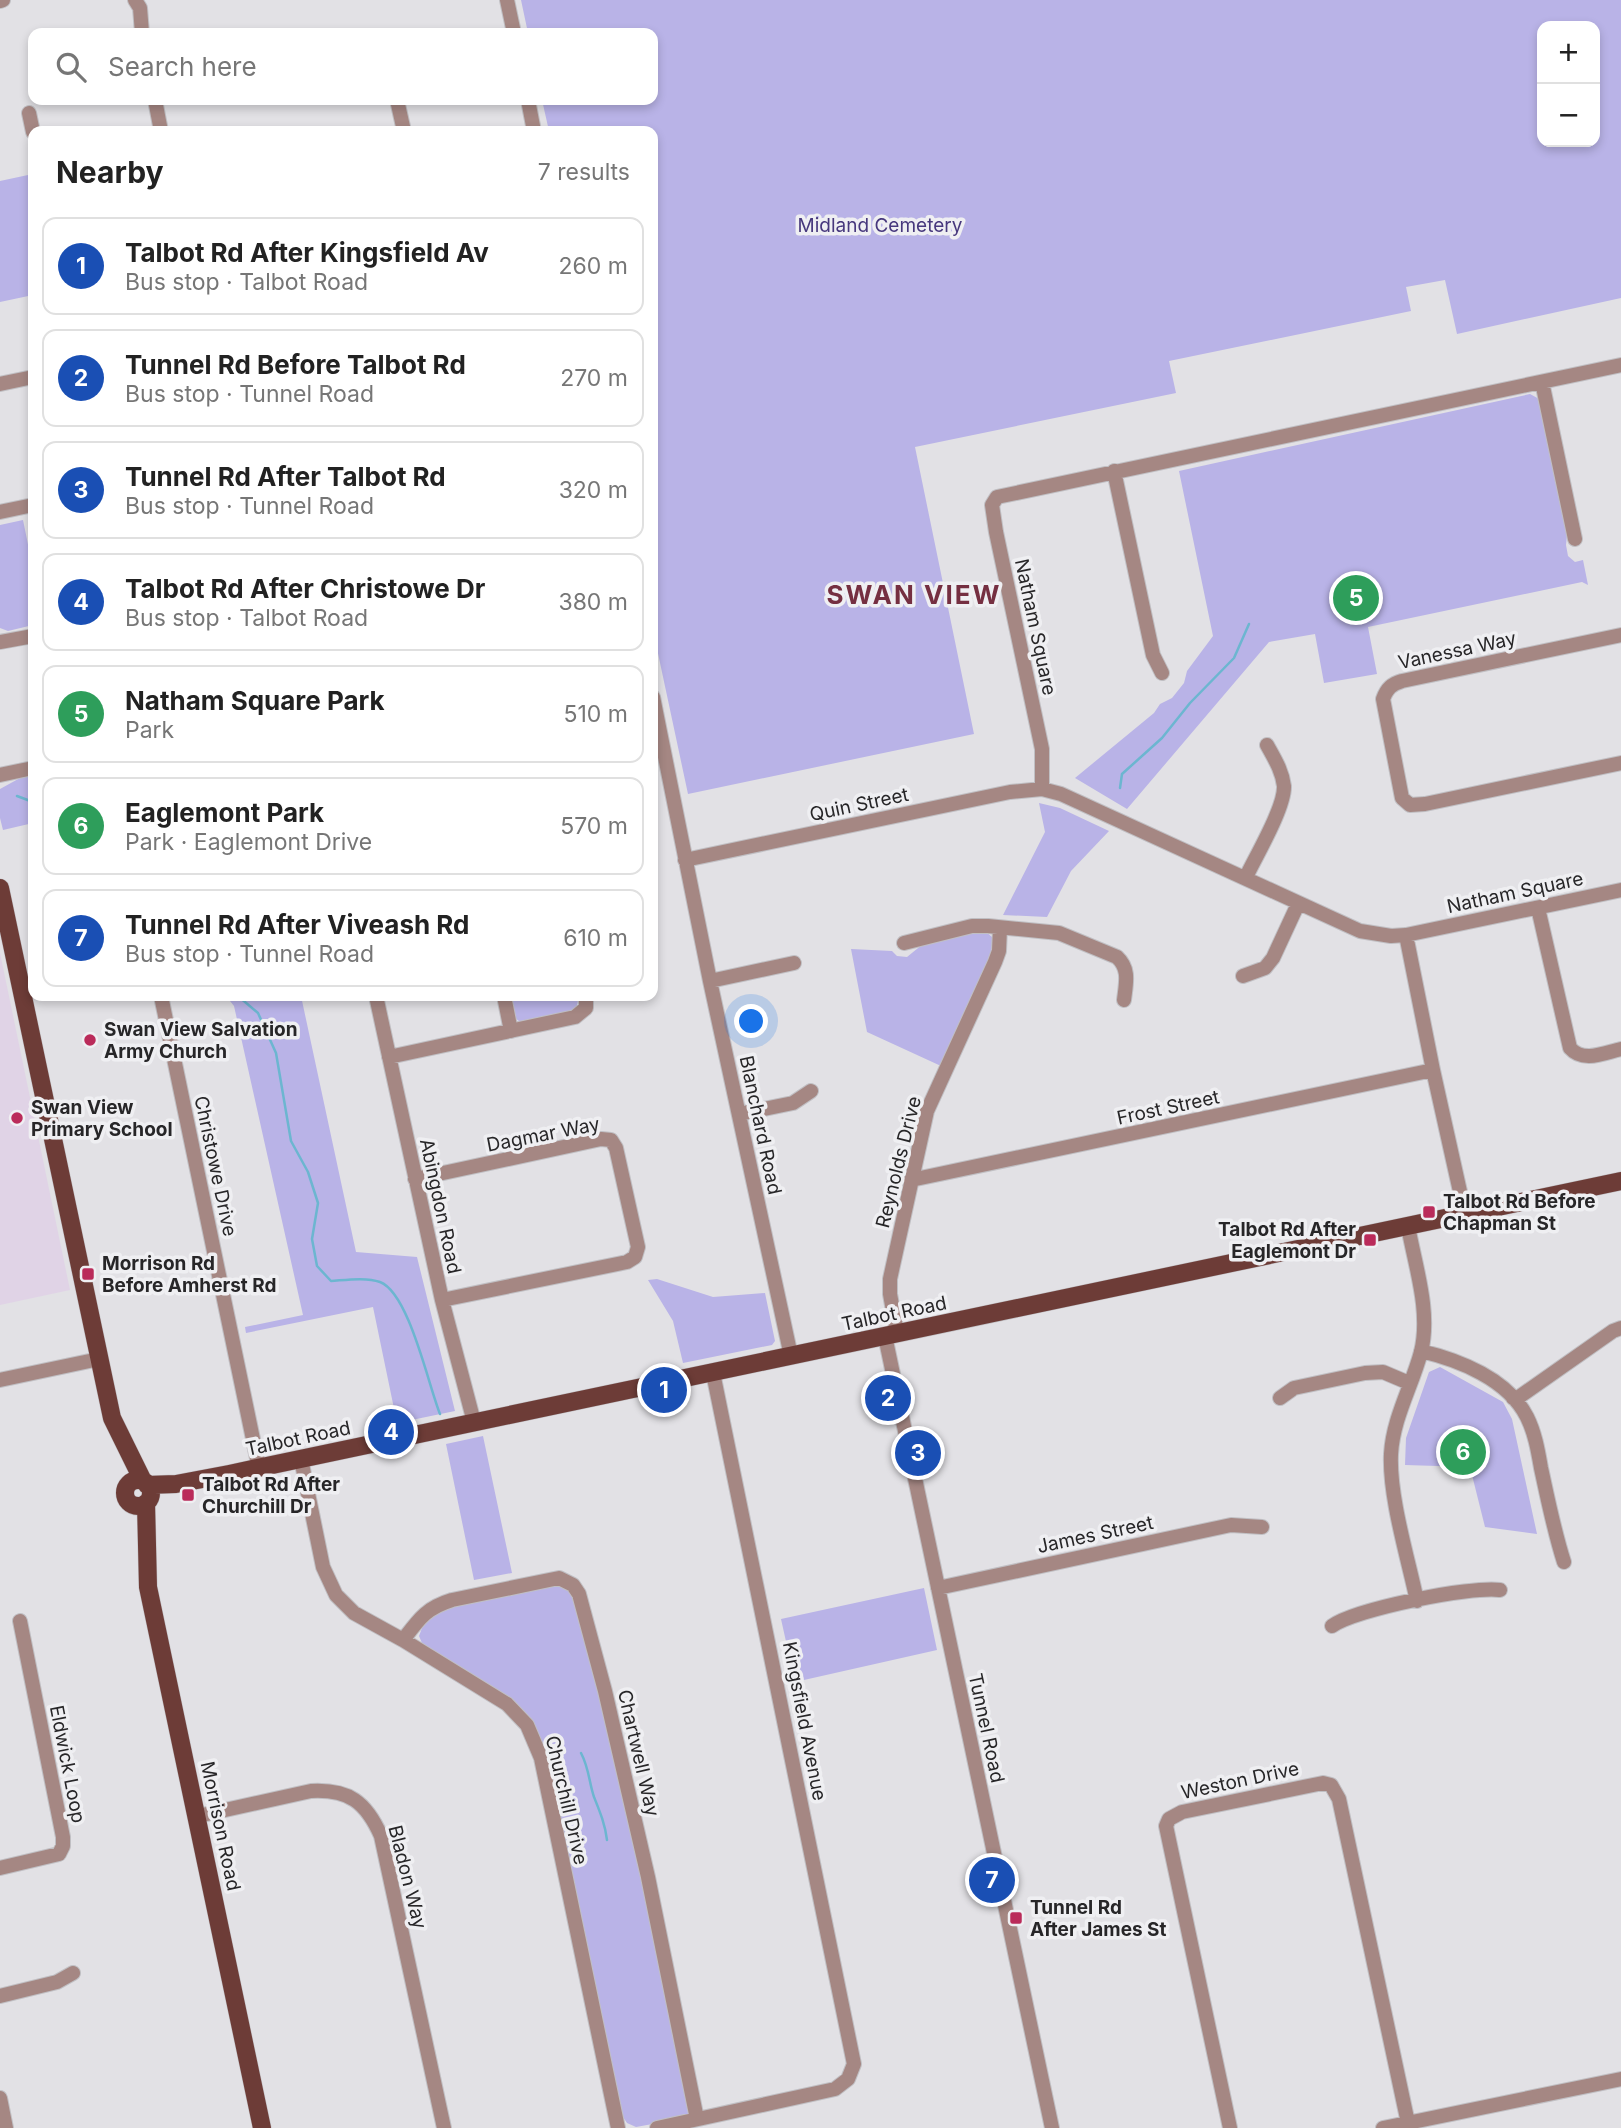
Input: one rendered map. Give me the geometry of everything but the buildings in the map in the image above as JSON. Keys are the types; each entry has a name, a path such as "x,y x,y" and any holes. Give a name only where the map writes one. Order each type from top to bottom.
{"main road":[{"name":"Morrison Road","path":"0,888 112,1418 140,1493 146,1532 148,1587 262,2128"},
{"name":"Talbot Road","path":"140,1493 1621,1181"}],"street":[{"path":"506,0 513,28"},
{"path":"139,3 142,28"},
{"path":"158,105 160,126"},
{"path":"398,105 403,126"},
{"path":"529,105 533,126"},
{"path":"29,113 32,126"},
{"name":"Natham Square","path":"1621,365 1002,495 993,501 992,505 1042,749 1042,789 1076,800 1360,931 1391,936 1406,935 1621,890"},
{"path":"0,384 28,378"},
{"path":"1542,382 1574,539"},
{"path":"1114,471 1153,655 1161,673"},
{"path":"0,512 28,506"},
{"name":"Vanessa Way","path":"1621,635 1402,681 1393,684 1383,699 1402,798 1410,805 1621,763"},
{"path":"0,642 28,637"},
{"name":"Blanchard Road","path":"658,722 790,1356"},
{"path":"1246,877 1284,793 1280,768 1267,745"},
{"path":"0,775 28,769"},
{"name":"Quin Street","path":"685,860 1010,792 1042,789"},
{"path":"1243,976 1265,968 1273,958 1298,904"},
{"path":"1538,908 1570,1048 1575,1054 1582,1056 1621,1049"},
{"path":"904,943 972,926 1059,933 1117,957 1126,970 1124,1000"},
{"name":"Reynolds Drive","path":"891,1335 890,1279 927,1111 995,962 999,951 1000,928"},
{"path":"1406,935 1465,1214"},
{"path":"710,981 794,963"},
{"name":"Christowe Drive","path":"162,1001 259,1468"},
{"name":"Abingdon Road","path":"377,1001 442,1300 474,1422"},
{"path":"505,1001 511,1031"},
{"path":"389,1057 575,1017 586,1008 586,1001"},
{"name":"Frost Street","path":"911,1180 1433,1070"},
{"path":"739,1114 793,1103 811,1091"},
{"name":"Dagmar Way","path":"415,1179 601,1139 611,1140 617,1148 638,1247 635,1257 628,1262 442,1300"},
{"path":"1408,1226 1423,1308 1421,1351 1393,1437 1391,1470 1417,1601"},
{"path":"1513,1398 1520,1397 1621,1328"},
{"name":"Tunnel Road","path":"891,1335 937,1588 1052,2128"},
{"path":"1421,1351 1449,1358 1481,1371 1513,1398 1527,1415 1535,1439 1556,1539 1564,1562"},
{"path":"0,1380 99,1359"},
{"path":"1279,1398 1294,1388 1365,1373 1383,1372 1409,1383"},
{"name":"Kingsfield Avenue","path":"697,2119 835,2089 850,2077 854,2064 713,1373"},
{"name":"Churchill Drive","path":"301,1459 323,1567 331,1588 342,1603 354,1613 507,1704 522,1718 533,1735 541,1758 618,2128"},
{"name":"James Street","path":"937,1588 1231,1525 1262,1527"},
{"name":"Chartwell Way","path":"403,1640 420,1617 435,1605 452,1600 559,1578 568,1581 579,1594 605,1691 645,1864 697,2119"},
{"path":"1332,1626 1351,1616 1417,1601 1479,1588 1500,1590"},
{"name":"Eldwick Loop","path":"0,1868 60,1854 63,1846 20,1621"},
{"name":"Weston Drive","path":"1230,2128 1166,1826 1169,1819 1182,1812 1323,1783 1331,1785 1339,1799 1408,2123"},
{"name":"Bladon Way","path":"198,1815 324,1790 353,1798 369,1812 381,1836 444,2128"},
{"path":"0,1996 57,1982 73,1973"},
{"path":"1383,2128 1408,2123 1438,2123 1621,2079"},
{"path":"0,2098 6,2128"},
{"path":"657,2128 697,2119"}],"shaded area":[{"name":"Swan View Primary School","path":"0,953 70,1290 0,1305"}],"green space":[{"name":"Midland Cemetery","path":"521,0 1621,0 1621,298 1457,334 1445,280 1406,287 1411,311 1169,361 1176,393 915,447 974,734 688,794 658,653 658,126 548,126 543,105 658,105 658,28 527,28"},
{"path":"28,175 28,296 0,302 0,181"},
{"path":"1530,394 1541,400 1568,525 1568,556 1575,562 1583,560 1588,585 1582,582 1368,627 1377,674 1324,683 1315,634 1269,642 1127,809 1075,778 1154,713 1160,704 1172,698 1184,683 1187,671 1213,636 1179,471"},
{"path":"23,520 28,544 28,626 8,631 0,628 0,525"},
{"path":"28,777 28,824 3,830 0,818 0,789"},
{"path":"1039,803 1060,808 1109,831 1071,871 1047,917 1003,915 1045,832"},
{"path":"985,931 992,937 994,947 941,1066 867,1032 851,949 892,951 897,956 907,957 923,944 966,932"},
{"path":"230,1001 302,1001 356,1252 417,1257 455,1411 397,1423 373,1307 246,1333 245,1327 303,1315 234,1006"},
{"path":"510,1001 578,1001 576,1007 569,1013 530,1022 519,1021"},
{"path":"657,1279 713,1297 765,1293 775,1341 772,1345 683,1363 673,1321 648,1280"},
{"path":"1440,1367 1503,1402 1512,1419 1537,1534 1485,1527 1470,1467 1405,1465 1406,1438 1429,1372"},
{"path":"483,1436 512,1573 474,1580 446,1444"},
{"path":"551,1585 564,1586 573,1593 646,1867 694,2106 688,2115 680,2119 636,2127 627,2123 621,2114 538,1737 422,1643 419,1636 424,1623 439,1609"},
{"path":"924,1588 937,1650 795,1682 781,1619"}],"waterway":[{"path":"1120,788 1122,774 1162,738 1190,703 1234,658 1249,624"},
{"path":"17,796 28,800"},
{"path":"244,1001 258,1013 276,1053 291,1141 308,1172 318,1203 312,1239 317,1266 331,1281 369,1280 380,1282 390,1290 409,1321 440,1414"},
{"path":"581,1753 607,1840"}],"place":[{"name":"Natham Square Park","path":"1356,598"},
{"name":"Swan View Salvation Army Church","path":"90,1040"},
{"name":"Swan View Primary School","path":"17,1118"},
{"name":"Talbot Rd Before Chapman St","path":"1429,1212"},
{"name":"Talbot Rd After Eaglemont Dr","path":"1370,1240"},
{"name":"Morrison Rd Before Amherst Rd","path":"88,1274"},
{"name":"Talbot Rd After Kingsfield Av","path":"664,1390"},
{"name":"Tunnel Rd Before Talbot Rd","path":"888,1398"},
{"name":"Talbot Rd After Christowe Dr","path":"391,1432"},
{"name":"Eaglemont Park","path":"1463,1452"},
{"name":"Tunnel Rd After Talbot Rd","path":"918,1453"},
{"name":"Talbot Rd After Churchill Dr","path":"188,1495"},
{"name":"Tunnel Rd After Viveash Rd","path":"992,1880"},
{"name":"Tunnel Rd After James St","path":"1016,1918"}],"district":[{"name":"SWAN VIEW","path":"914,595"}]}
